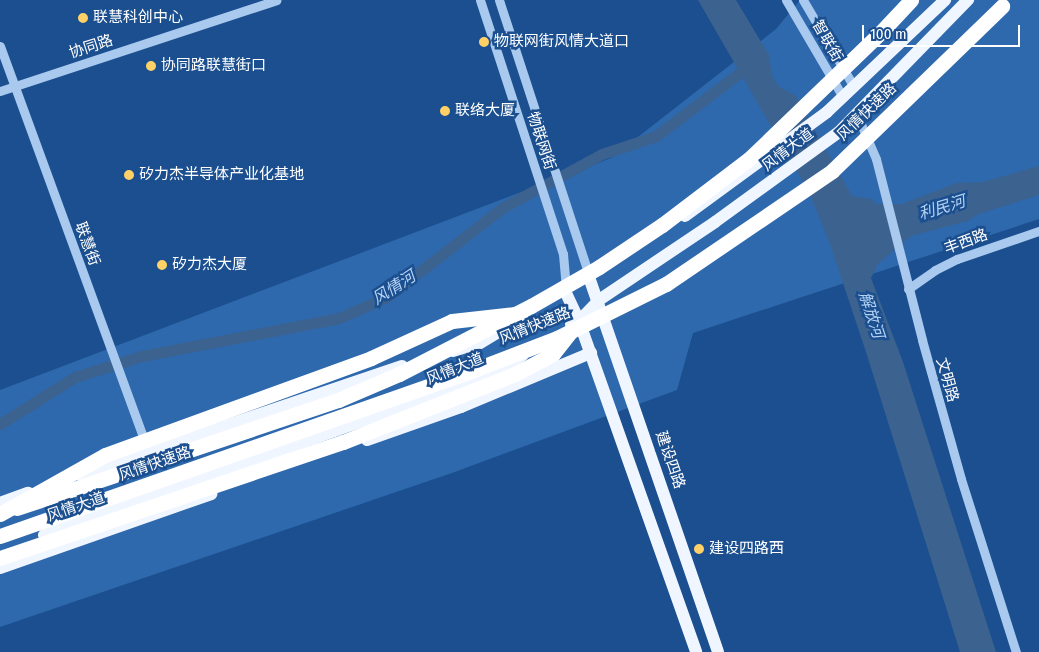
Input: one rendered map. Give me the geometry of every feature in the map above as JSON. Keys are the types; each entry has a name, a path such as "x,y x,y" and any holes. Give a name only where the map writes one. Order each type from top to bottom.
{"highway":[{"name":"风情快速路","path":"0,514 338,400 399,374 531,306 599,267 662,225 749,159 911,0"},
{"name":"风情快速路","path":"0,536 458,376 557,338 666,284 832,171 1005,3"},
{"path":"0,514 105,455 371,358 452,321 532,312"},
{"path":"0,558 343,442 515,374 553,354 579,321"}],"main road":[{"name":"风情大道","path":"0,503 359,379 480,343 613,266 770,156 827,112 945,0"},
{"name":"风情大道","path":"0,551 450,389 508,365 559,329 579,321 598,300 776,178 839,132 968,0"},
{"name":"建设四路","path":"590,280 718,652"},
{"path":"566,293 591,353 696,652"},
{"path":"0,568 461,407 591,353"}],"street":[{"name":"协同路","path":"0,92 276,0"},
{"name":"物联网街","path":"480,0 563,254 566,293"},
{"name":"物联网街","path":"499,0 590,280"},
{"name":"智联街","path":"786,0 843,97"},
{"name":"智联街","path":"804,0 854,87"},
{"name":"联慧街","path":"0,46 148,452"},
{"name":"文明路","path":"857,115 876,159 908,289 961,479 1016,652"},
{"name":"丰西路","path":"908,289 935,270 957,259 1039,231"}],"shaded area":[{"path":"800,0 1039,0 1039,219 693,333 677,390 452,473 0,627 0,390 611,158 776,29"}],"water":[{"path":"698,0 736,0 769,55 772,75 778,86 796,96 852,196 871,199 877,204 901,204 957,183 983,182 1039,166 1039,195 979,214 968,221 911,236 878,264 871,278 903,362 996,652 960,652 866,352 831,247 809,192"}],"waterway":[{"name":"风情河","path":"0,424 75,377 142,356 339,318 387,297 502,208 602,154 656,136 750,65"}],"place":[{"name":"联慧科创中心","path":"83,18"},
{"name":"物联网街风情大道口","path":"484,42"},
{"name":"协同路联慧街口","path":"151,66"},
{"name":"联络大厦","path":"445,111"},
{"name":"矽力杰半导体产业化基地","path":"129,175"},
{"name":"矽力杰大厦","path":"162,265"},
{"name":"建设四路西","path":"699,549"}],"water label":[{"name":"利民河","path":"942,208"},
{"name":"解放河","path":"871,315"}]}
